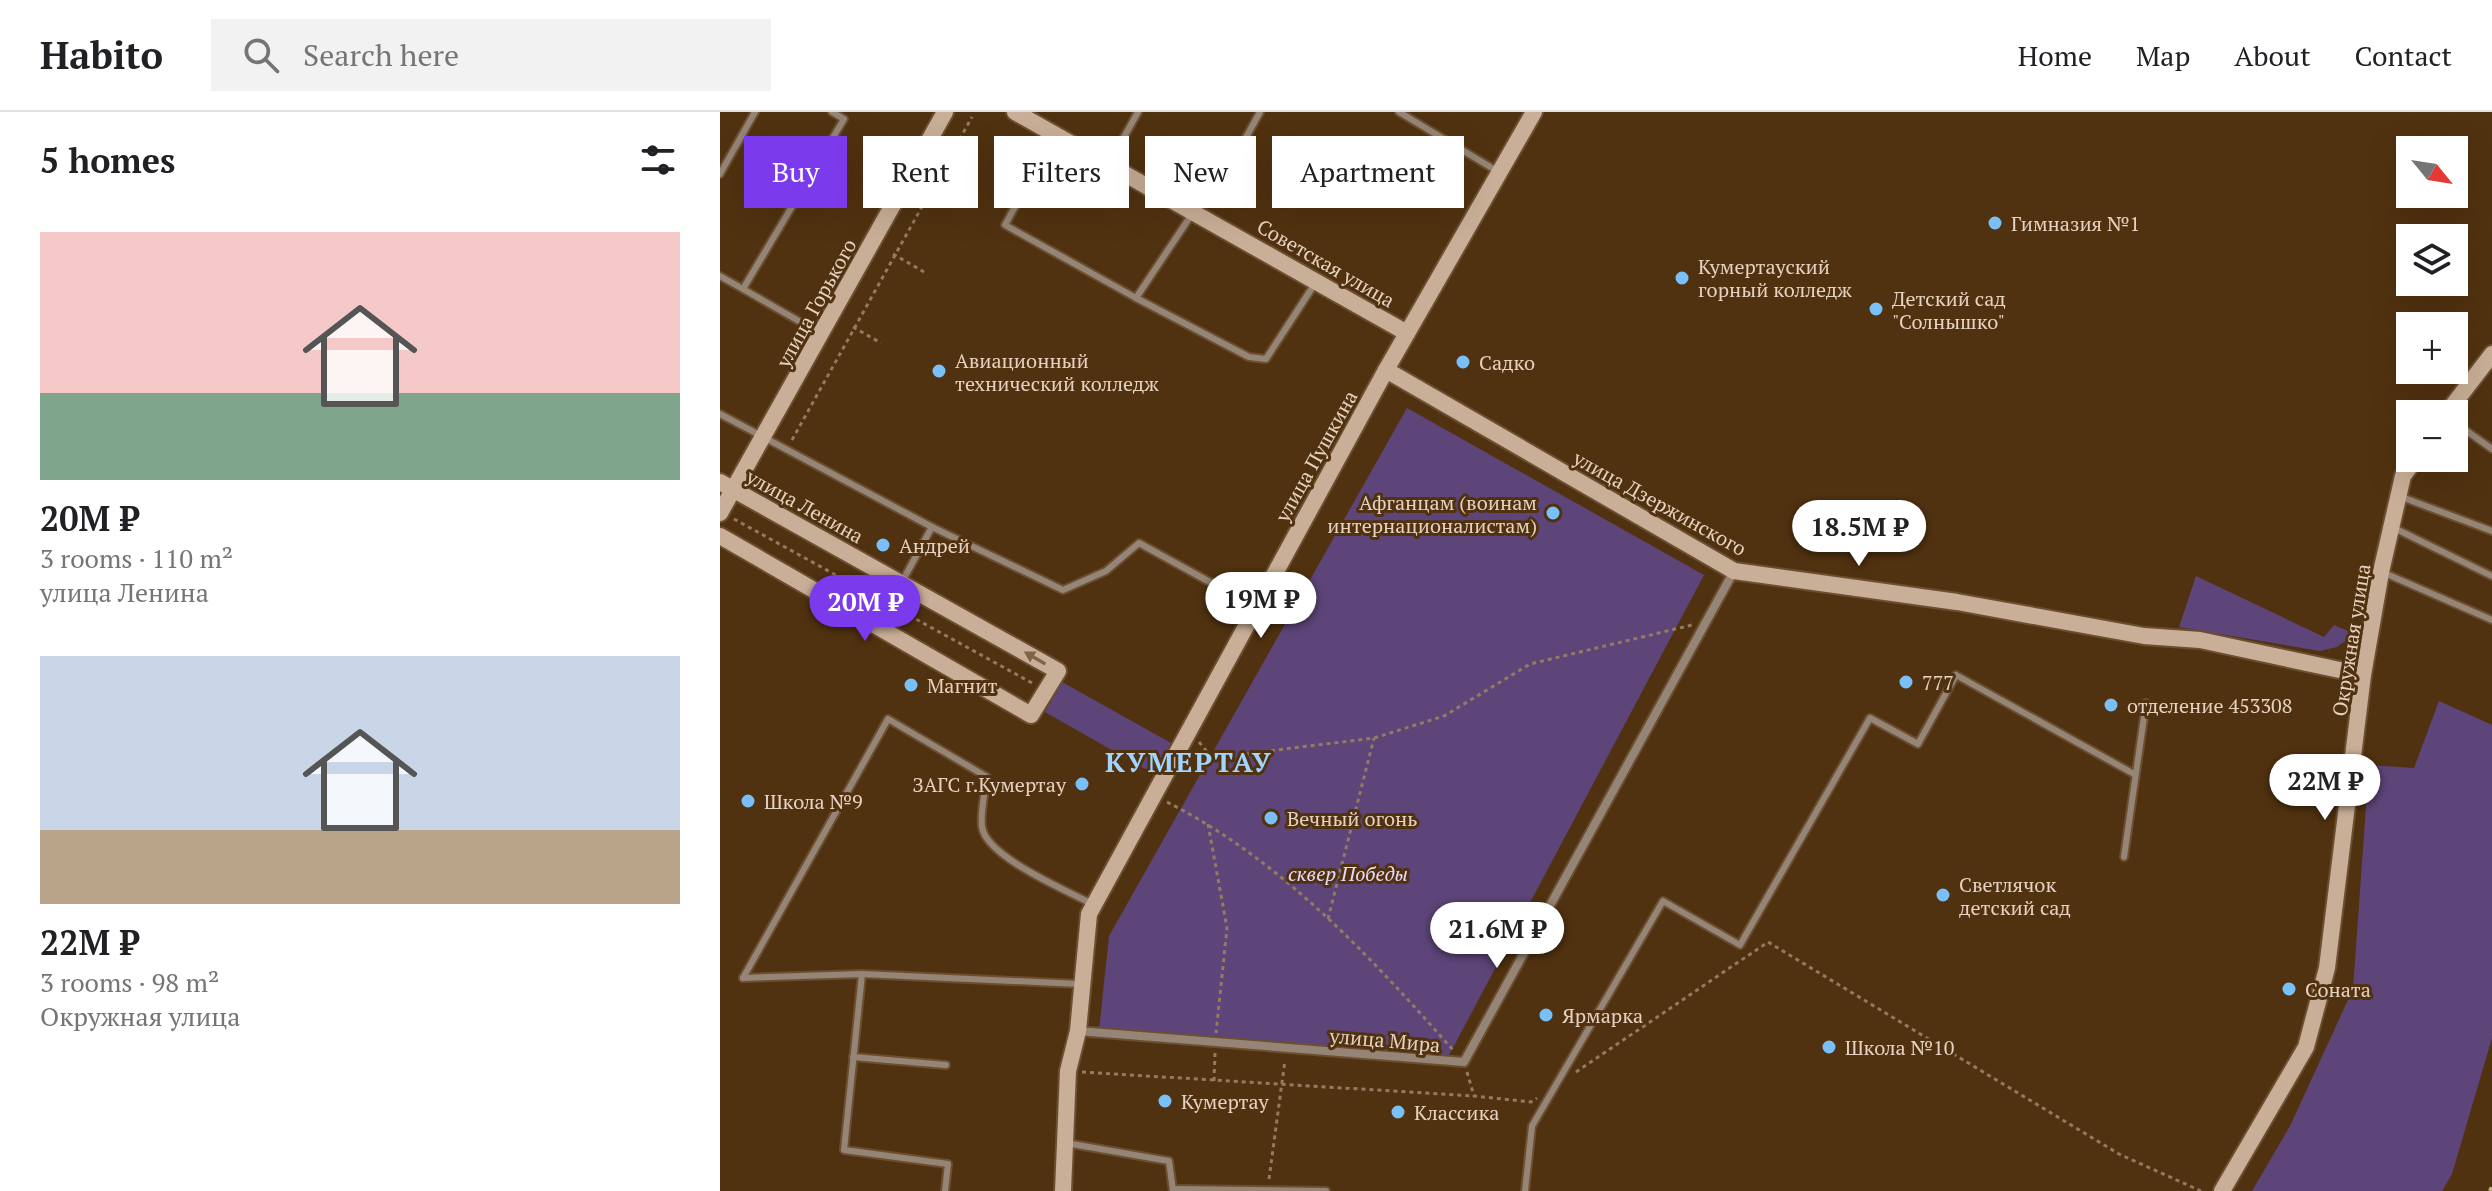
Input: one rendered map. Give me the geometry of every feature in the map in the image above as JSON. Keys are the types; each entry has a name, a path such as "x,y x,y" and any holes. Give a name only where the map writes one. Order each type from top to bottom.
{"street":[{"name":"улица Горького","path":"720,512 726,486 763,438 945,112"},
{"name":"Советская улица","path":"1015,112 1061,136"},
{"name":"улица Пушкина","path":"1063,1191 1068,1071 1078,1031 1089,914 1151,795 1160,788 1188,730 1386,370 1534,112"},
{"name":"Советская улица","path":"1129,175 1407,333"},
{"path":"2457,400 2492,354"},
{"name":"улица Дзержинского","path":"1386,370 1734,571 1957,602 2144,636 2200,640 2363,675"},
{"name":"Окружная улица","path":"2222,1191 2306,1047 2327,968 2363,675 2381,572 2406,472"},
{"name":"улица Ленина","path":"720,536 1031,715 1058,671 726,486"},
{"name":"улица Мира","path":"1078,1031 1464,1062 1734,571"}],"lane":[{"path":"720,174 755,112"},
{"path":"743,289 844,119 832,112"},
{"path":"1125,136 1138,112"},
{"path":"1247,136 1260,112"},
{"path":"1399,112 1500,173"},
{"path":"1056,133 1005,225 1249,357 1266,359 1318,280"},
{"path":"1136,298 1193,211"},
{"path":"720,276 821,334"},
{"path":"720,414 932,527 1063,590 1106,571 1139,543 1256,608"},
{"path":"2468,432 2492,449"},
{"path":"2399,496 2492,531"},
{"path":"902,582 932,527"},
{"path":"2392,527 2492,576"},
{"path":"2381,572 2492,620"},
{"path":"1525,1191 1532,1126 1663,901 1740,945 1870,718 1918,744 1956,675 2134,774"},
{"path":"2124,857 2146,703"},
{"path":"1082,984 862,974 743,978 888,719 987,777 982,829 991,844 1006,857 1094,905"},
{"path":"862,974 844,1150 948,1164 945,1191"},
{"path":"853,1057 946,1065"},
{"path":"1066,1143 1169,1161 1173,1190 1326,1191"}],"path":[{"path":"787,451 852,327 972,117"},
{"path":"893,254 924,272"},
{"path":"852,327 881,343"},
{"path":"720,512 1035,684"},
{"path":"1188,730 1212,758 1374,738 1444,716 1530,664 1708,622"},
{"path":"1328,919 1374,738"},
{"path":"1151,795 1208,823 1285,880 1375,962 1464,1062 1474,1096"},
{"path":"1208,823 1227,928 1214,1081"},
{"path":"1571,1075 1768,942 2119,1154 2201,1191"},
{"path":"1268,1190 1286,1048"},
{"path":"1068,1071 1531,1102 1544,1093"}],"green space":[{"name":"сквер Победы","path":"1407,408 1704,575 1447,1059 1099,1031 1109,936"},
{"path":"2196,576 2324,637 2334,625 2355,634 2337,647 2320,651 2179,627"},
{"path":"1062,682 1171,743 1154,774 1045,712"},
{"path":"2439,701 2492,725 2492,1038 2452,1174 2442,1191 2252,1191 2290,1126 2353,989 2369,765 2414,768"}],"railway":[{"path":"2490,1191 2492,1187"}],"place":[{"name":"Гимназия №1","path":"1995,223"},
{"name":"Кумертауский горный колледж","path":"1682,278"},
{"name":"Детский сад \"Солнышко\"","path":"1876,309"},
{"name":"Садко","path":"1463,362"},
{"name":"Авиационный технический колледж","path":"939,371"},
{"name":"Афганцам (воинам интернационалистам)","path":"1553,513"},
{"name":"Андрей","path":"883,545"},
{"name":"777","path":"1906,682"},
{"name":"Магнит","path":"911,685"},
{"name":"отделение 453308","path":"2111,705"},
{"name":"ЗАГС г.Кумертау","path":"1082,784"},
{"name":"Школа №9","path":"748,801"},
{"name":"Вечный огонь","path":"1271,818"},
{"name":"Светлячок детский сад","path":"1943,895"},
{"name":"Соната","path":"2289,989"},
{"name":"Ярмарка","path":"1546,1015"},
{"name":"Школа №10","path":"1829,1047"},
{"name":"Кумертау","path":"1165,1101"},
{"name":"Классика","path":"1398,1112"}],"district":[{"name":"КУМЕРТАУ","path":"1189,761"}]}
